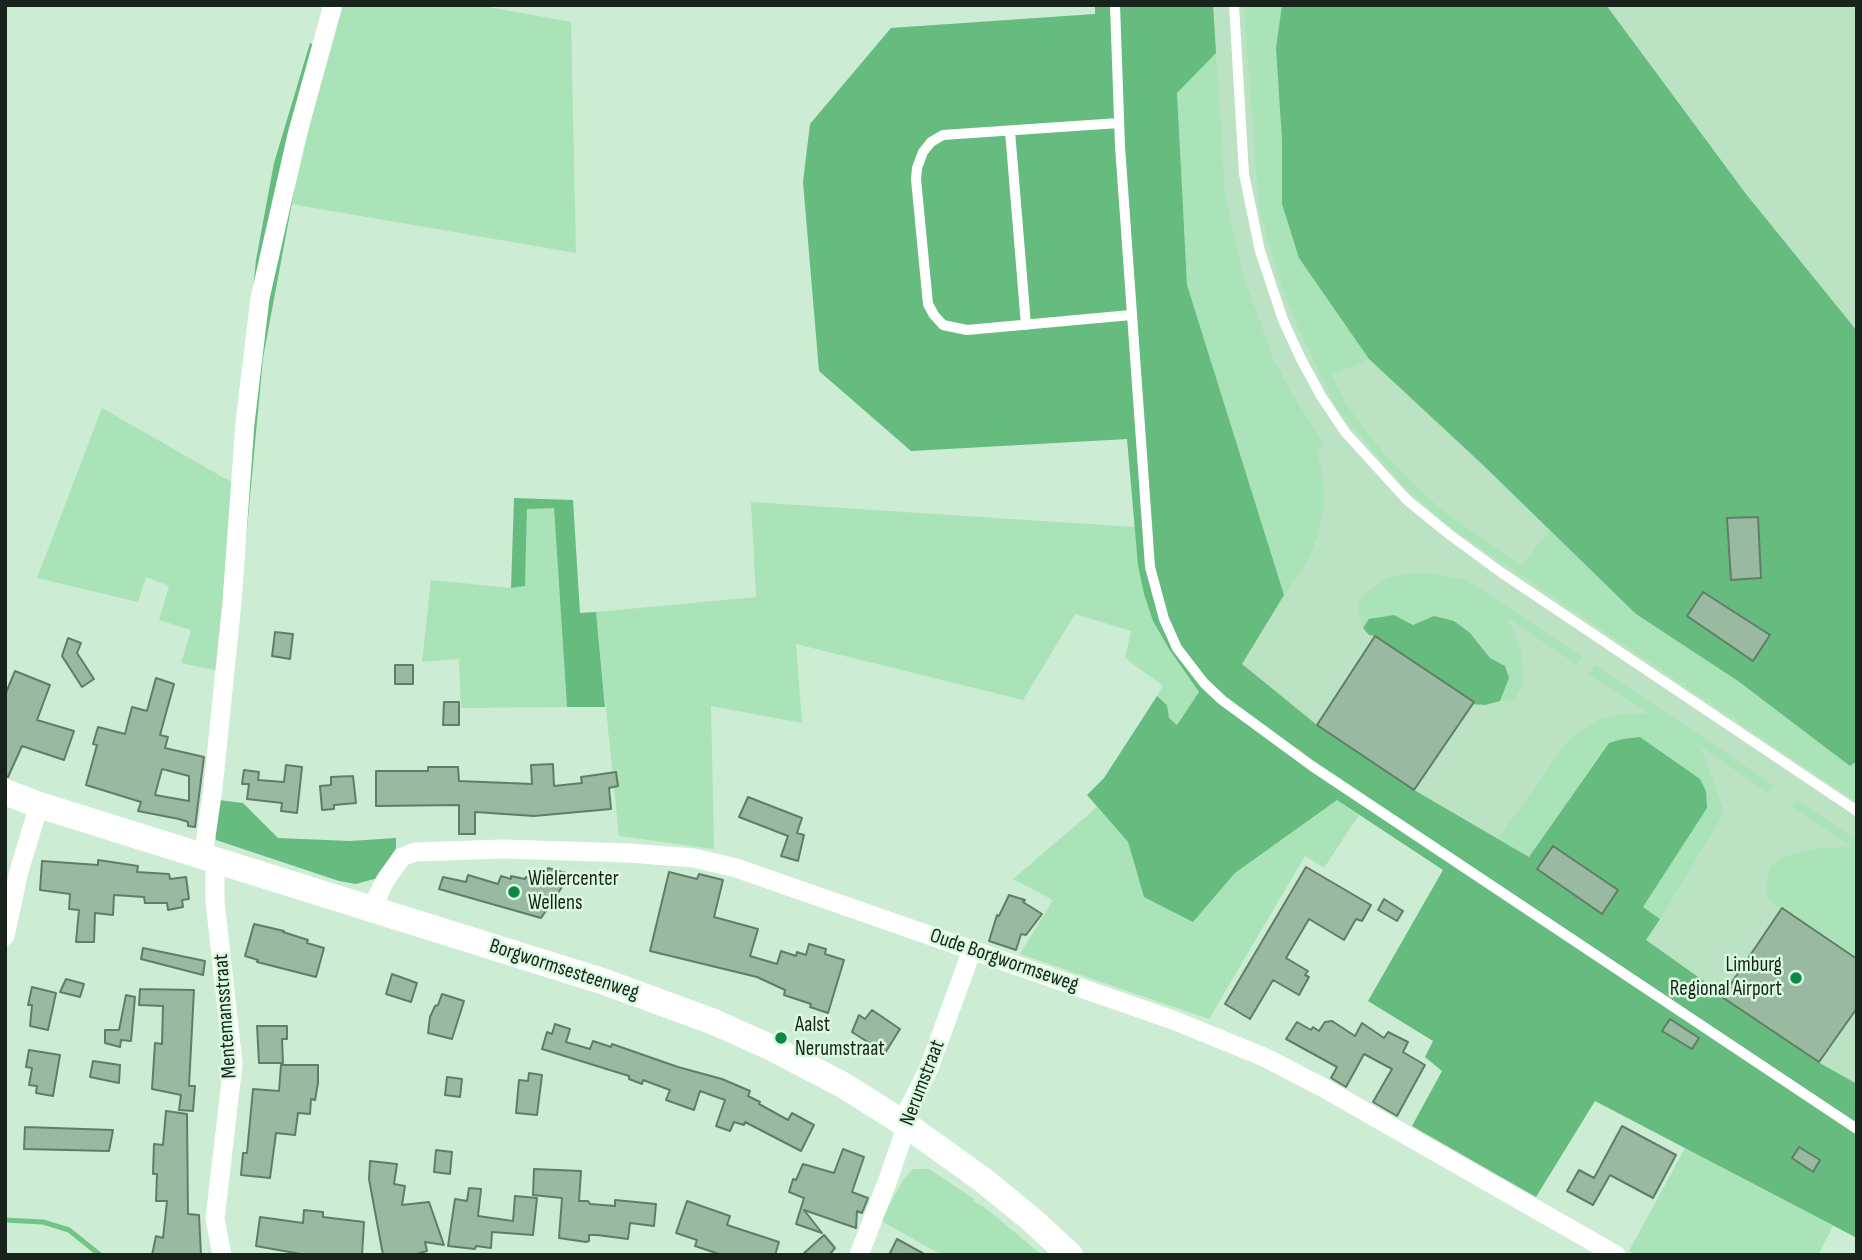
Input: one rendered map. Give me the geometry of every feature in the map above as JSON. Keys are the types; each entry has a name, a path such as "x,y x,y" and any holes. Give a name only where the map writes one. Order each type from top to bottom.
{"main road":[{"name":"Borgwormsesteenweg","path":"5,792 209,859 605,982 702,1017 772,1048 843,1085 905,1124 983,1180 1070,1255"}],"street":[{"name":"Mentemansstraat","path":"222,1255 215,1219 233,1064 209,859 245,423 260,298 297,135 333,5"},
{"path":"5,936 19,872 39,805"},
{"name":"Oude Borgwormseweg","path":"371,909 386,879 402,857 415,852 503,849 642,854 694,858 736,868 1173,1020 1264,1057 1322,1087 1616,1255"},
{"name":"Nerumstraat","path":"859,1255 889,1177 907,1112 929,1068 972,950"}],"lane":[{"path":"1115,5 1119,123 1150,567 1155,593 1177,648 1204,684 1240,714 1355,796 1857,1129"},
{"path":"1234,5 1244,174 1259,251 1283,320 1301,359 1345,432 1407,500 1450,535 1857,811"},
{"path":"1119,123 943,135 922,152 916,180 928,303 943,325 957,329 1131,315"},
{"path":"1010,131 1026,325"}],"shaded area":[{"path":"339,5 478,5 571,22 576,253 291,204"},
{"name":"Limburg Regional Airport","path":"1095,5 1857,5 1857,1238 1584,1095 1580,959 1337,800 1235,873 1193,922 1137,876 1128,840 1199,692 1138,565 1127,439 911,451 810,124 891,28 1095,14"},
{"path":"1244,5 1282,5 1282,204 1299,258 1369,359 1331,375 1346,404 1373,441 1409,480 1444,512 1522,566 1549,530 1636,614 1736,680 1850,766 1857,761 1857,802 1448,526 1405,487 1338,410 1299,330 1281,285 1259,208"},
{"path":"1216,53 1225,196 1243,275 1272,356 1290,391 1324,444 1317,451 1323,479 1324,506 1317,538 1303,569 1284,595 1187,285 1177,93"},
{"path":"102,408 233,483 219,671 181,663 191,630 159,620 169,586 146,577 138,602 37,578"},
{"path":"751,502 1135,527 1144,594 1153,620 1169,649 1199,692 1177,725 1169,718 1167,705 1157,696 1163,686 1125,658 1131,631 1075,614 1023,700 796,644 802,723 711,706 714,849 619,836 596,612 756,597"},
{"path":"527,508 554,508 567,707 461,708 459,659 422,662 431,580 511,588 525,586"},
{"path":"1429,573 1466,580 1582,656 1576,664 1506,617 1521,652 1523,683 1515,700 1500,701 1509,678 1470,633 1434,616 1413,625 1369,619 1363,628 1358,613 1359,603 1365,593 1388,578"},
{"path":"1595,665 1773,785 1769,793 1700,746 1723,809 1720,819 1660,919 1643,908 1707,808 1706,791 1699,779 1599,755 1529,857 1499,838 1570,738 1598,720 1615,715 1648,713 1588,674"},
{"path":"1337,800 1359,815 1324,868 1305,856 1209,1019 1020,954 1053,900 1013,879 1097,807 1128,842 1137,876 1193,922 1235,873"},
{"path":"1796,800 1857,840 1857,962 1776,906 1767,896 1768,874 1773,864 1786,856 1818,848 1852,847 1792,807"},
{"path":"1685,1148 1833,1226 1818,1255 1636,1255 1629,1251"},
{"path":"913,1169 929,1169 974,1199 973,1201 983,1206 1042,1255 942,1255 881,1221 903,1180"}],"green space":[{"path":"1095,5 1213,5 1216,53 1177,93 1187,285 1284,595 1242,664 1317,725 1414,790 1529,857 1609,743 1640,737 1700,779 1706,791 1707,808 1643,907 1660,919 1646,940 1818,1062 1857,1084 1857,1238 1595,1101 1536,1197 1412,1126 1442,1071 1425,1057 1433,1041 1368,1001 1443,870 1337,800 1235,873 1193,922 1144,897 1128,842 1087,795 1104,778 1157,696 1167,705 1169,718 1177,725 1199,692 1153,621 1144,594 1138,565 1127,439 911,451 819,371 803,182 810,124 891,28 1095,14"},
{"path":"1282,5 1606,5 1746,194 1857,331 1857,761 1850,766 1738,681 1636,614 1369,359 1299,258 1282,204 1282,140 1276,48"},
{"path":"310,43 321,47 263,358 245,550 233,483 256,260 274,163"},
{"path":"514,498 573,500 580,613 596,612 605,707 567,707 554,508 527,509 525,586 511,588"},
{"path":"1394,615 1413,625 1434,616 1454,621 1470,633 1490,658 1505,666 1509,678 1500,701 1485,705 1472,704 1473,702 1375,636 1369,635 1363,628 1369,619"},
{"path":"219,800 243,803 278,838 350,841 396,838 396,848 378,878 356,884 339,881 216,840 213,828"}],"building":[{"path":"1758,517 1761,578 1731,580 1727,518"},
{"path":"1703,592 1770,635 1753,661 1687,616"},
{"path":"275,632 293,634 290,659 272,656"},
{"path":"1375,636 1474,702 1414,790 1317,725"},
{"path":"68,638 81,643 77,653 94,679 82,687 62,656"},
{"path":"395,665 413,665 413,684 395,684"},
{"path":"15,671 50,685 37,720 74,731 64,760 22,746 8,777 5,777 5,695"},
{"path":"156,678 174,684 160,735 168,737 165,748 204,757 195,827 188,826 188,822 179,819 138,811 141,802 86,785 97,745 93,744 98,727 125,734 132,707 147,711","holes":["162,769 189,776 189,801 155,795"]},
{"path":"444,702 459,702 459,725 443,725"},
{"path":"553,764 554,786 582,783 581,777 616,772 618,786 609,788 611,809 534,816 475,812 475,834 459,834 459,805 376,806 376,771 428,771 428,767 458,767 459,781 532,784 531,765"},
{"path":"286,765 302,767 297,813 281,811 282,803 247,799 249,784 242,784 244,770 259,772 258,780 284,782"},
{"path":"353,776 356,803 334,805 334,809 322,810 320,786 331,785 331,777"},
{"path":"748,797 802,818 797,833 804,835 798,861 781,856 788,836 739,817"},
{"path":"1553,846 1618,890 1602,914 1537,869"},
{"path":"98,860 138,866 137,872 169,874 170,879 186,877 189,899 182,900 183,907 168,910 167,903 145,903 144,897 114,895 113,915 95,913 94,942 76,942 79,910 69,909 70,894 40,890 42,861 98,865"},
{"path":"1306,867 1371,905 1362,921 1356,919 1344,940 1309,919 1286,958 1308,971 1305,975 1309,977 1299,995 1273,980 1250,1019 1225,1004"},
{"name":"Wielercenter Wellens","path":"548,868 566,873 562,887 541,918 439,889 443,877 466,882 468,875 498,884 501,876 525,879 531,878 532,875 545,879"},
{"path":"669,872 697,879 699,874 723,880 714,917 758,929 750,956 777,964 781,951 796,956 797,952 806,955 809,944 826,949 825,954 844,960 828,1013 784,995 785,990 757,977 650,951"},
{"path":"1009,895 1025,900 1023,902 1042,914 1026,935 1021,934 1016,950 989,941 997,915 999,916"},
{"path":"1384,899 1403,911 1397,921 1378,910"},
{"name":"Limburg Regional Airport","path":"1782,908 1857,959 1857,1008 1819,1062 1722,997"},
{"path":"254,924 284,931 324,948 316,977 257,962 258,960 245,956"},
{"path":"143,948 205,961 203,975 141,959"},
{"path":"392,974 417,983 411,1002 386,994"},
{"path":"66,979 84,984 80,997 60,992"},
{"path":"32,987 56,993 48,1030 30,1026 32,1005 28,1005"},
{"path":"140,989 194,990 189,1086 195,1086 193,1111 179,1110 181,1095 152,1089 155,1043 162,1044 163,1006 139,1005"},
{"path":"442,994 464,1001 452,1039 428,1033 430,1017"},
{"path":"126,995 135,997 131,1041 121,1040 120,1047 105,1043 105,1030 119,1030"},
{"path":"872,1010 900,1029 885,1053 852,1032 859,1015 865,1019"},
{"path":"1670,1019 1699,1038 1692,1049 1662,1031"},
{"path":"1332,1021 1355,1036 1362,1023 1384,1038 1388,1032 1408,1042 1403,1052 1425,1065 1397,1116 1373,1102 1392,1069 1364,1054 1346,1087 1331,1078 1337,1067 1286,1039 1297,1022 1311,1030 1313,1027 1319,1031 1325,1022"},
{"path":"555,1024 570,1029 566,1042 590,1049 593,1041 611,1047 612,1044 722,1079 750,1091 748,1096 788,1120 792,1113 814,1125 801,1151 745,1122 744,1125 734,1122 730,1131 716,1126 725,1100 700,1091 694,1110 666,1100 670,1090 643,1080 642,1084 629,1079 629,1076 542,1049 547,1032 552,1034"},
{"path":"257,1026 287,1026 287,1039 282,1039 283,1063 259,1063"},
{"path":"29,1050 60,1055 53,1096 36,1093 37,1086 29,1085 32,1068 26,1067"},
{"path":"93,1061 120,1065 119,1083 90,1077"},
{"path":"281,1065 318,1065 318,1083 315,1100 311,1099 310,1114 298,1113 295,1135 276,1133 270,1178 241,1175 243,1153 247,1153 253,1089 279,1091"},
{"path":"529,1073 542,1075 537,1115 516,1113 519,1080 528,1081"},
{"path":"447,1077 462,1079 460,1097 445,1095"},
{"path":"166,1111 187,1114 188,1214 199,1215 201,1255 152,1255 156,1236 163,1238 167,1201 156,1201 157,1174 153,1174 154,1144 163,1145"},
{"path":"1622,1126 1676,1155 1653,1198 1610,1175 1593,1205 1567,1191 1579,1170 1594,1178"},
{"path":"25,1127 113,1130 109,1151 24,1149"},
{"path":"1799,1147 1820,1160 1813,1172 1792,1158"},
{"path":"843,1149 864,1157 852,1192 868,1198 862,1213 857,1211 856,1228 804,1210 822,1233 796,1224 804,1198 789,1192 793,1179 796,1180 803,1164 834,1173"},
{"path":"436,1150 452,1152 450,1174 434,1172"},
{"path":"370,1161 397,1164 394,1184 405,1186 402,1205 429,1202 444,1245 425,1242 427,1251 413,1255 383,1255 369,1179"},
{"path":"534,1169 581,1171 579,1201 615,1206 615,1200 656,1204 654,1226 630,1223 628,1239 589,1235 589,1241 586,1242 559,1238 562,1198 533,1195"},
{"path":"469,1188 481,1189 478,1216 513,1221 515,1196 537,1198 533,1235 492,1232 491,1248 448,1246 455,1199 467,1201"},
{"path":"687,1201 730,1216 727,1225 779,1242 775,1255 722,1255 695,1246 697,1240 676,1233"},
{"path":"304,1210 323,1212 323,1217 364,1222 362,1255 306,1255 256,1246 260,1217 303,1223"},
{"path":"824,1235 835,1248 829,1255 802,1255"},
{"path":"897,1239 926,1255 889,1255"}],"waterway":[{"path":"5,1220 43,1222 69,1230 100,1255"}],"place":[{"name":"Wielercenter Wellens","path":"514,892"},
{"name":"Limburg Regional Airport","path":"1796,978"},
{"name":"Aalst Nerumstraat","path":"781,1038"}]}
